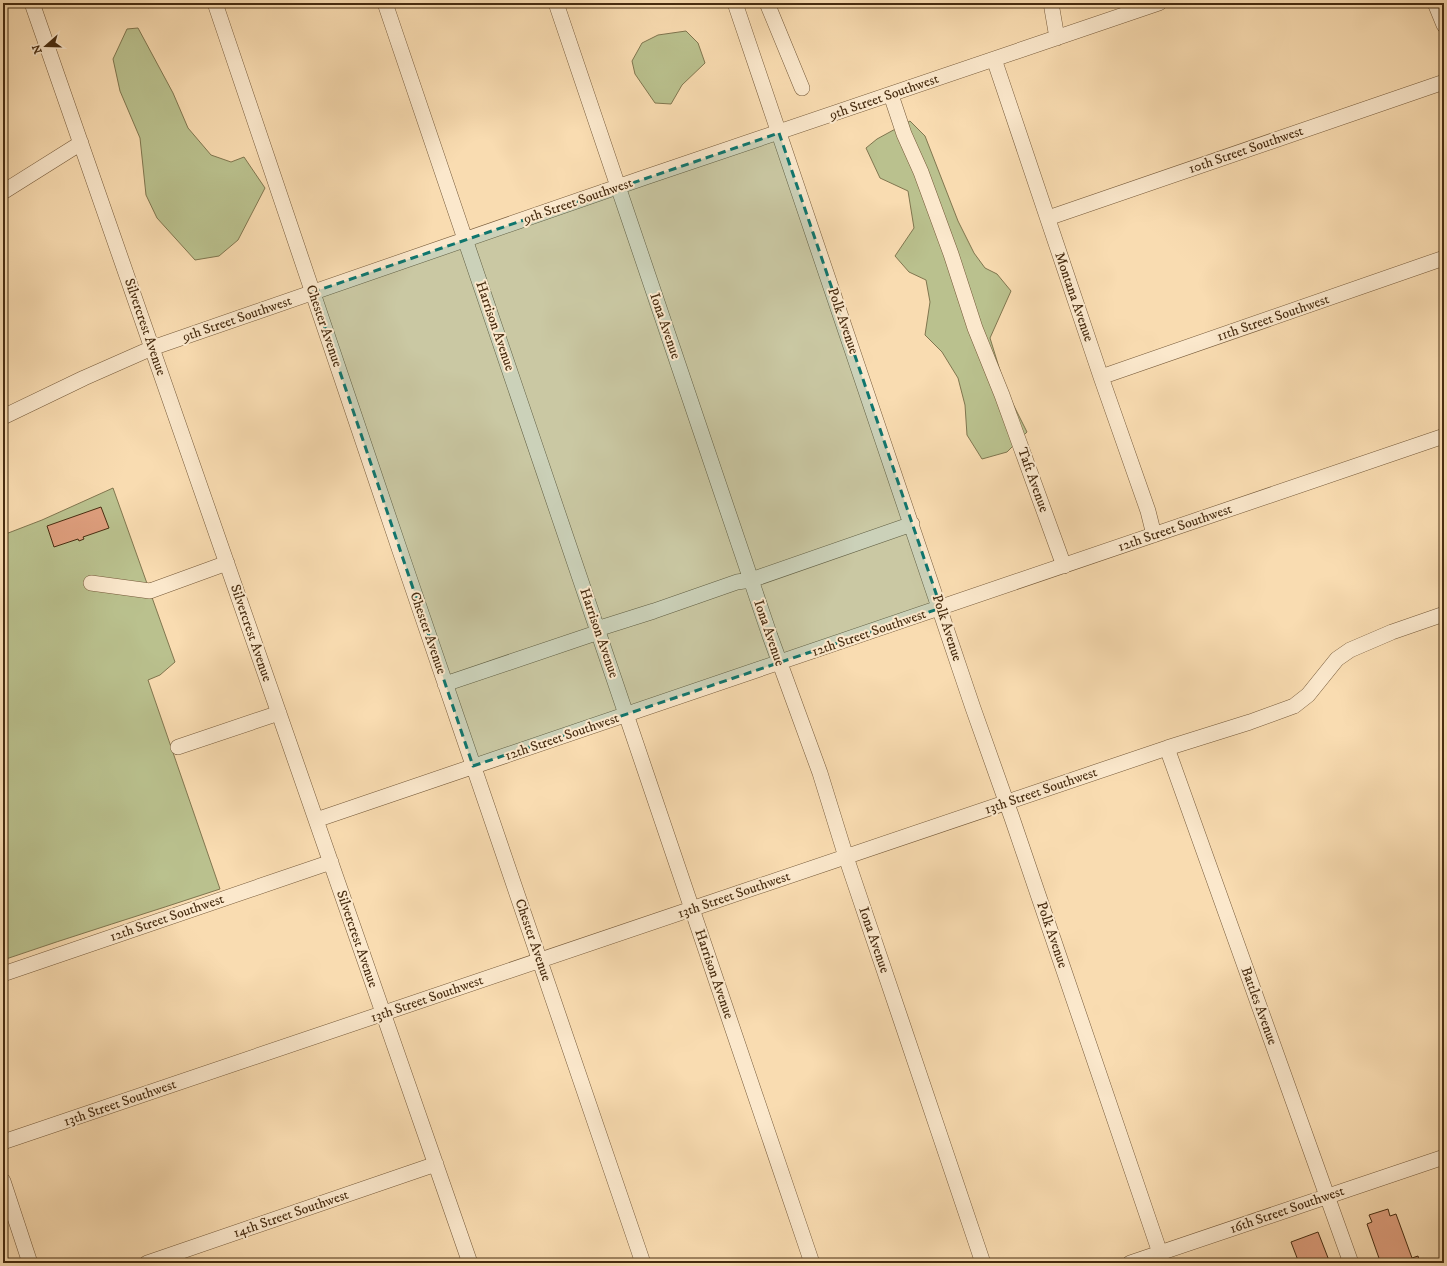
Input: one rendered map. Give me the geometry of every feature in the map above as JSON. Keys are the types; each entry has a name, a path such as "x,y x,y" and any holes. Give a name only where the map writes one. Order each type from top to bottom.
{"street":[{"name":"Silvercrest Avenue","path":"32,3 470,1263"},
{"name":"Chester Avenue","path":"215,3 445,684 643,1263"},
{"name":"Harrison Avenue","path":"385,3 812,1263"},
{"name":"Iona Avenue","path":"556,3 751,580 820,773 846,858 983,1263"},
{"name":"Polk Avenue","path":"735,3 973,708 1007,803 1160,1253"},
{"path":"767,3 802,88"},
{"path":"1051,3 1057,38"},
{"name":"9th Street Southwest","path":"3,417 84,378 152,348 465,239 1159,3"},
{"path":"1435,3 1444,26"},
{"name":"Montana Avenue","path":"994,59 1101,377 1148,511 1154,535"},
{"name":"10th Street Southwest","path":"1048,218 1444,82"},
{"name":"Taft Avenue","path":"891,95 904,134 921,172 951,254 975,328 1002,395 1064,566"},
{"path":"3,192 81,143"},
{"name":"11th Street Southwest","path":"1101,377 1444,258"},
{"name":"12th Street Southwest","path":"316,820 1444,436"},
{"path":"445,684 737,582 751,580 912,524"},
{"path":"91,583 152,591 227,563"},
{"name":"13th Street Southwest","path":"3,1142 324,1033 384,1015 540,960 1294,706 1308,695 1337,659 1350,650 1385,634 1444,614"},
{"path":"178,747 279,713"},
{"name":"Battles Avenue","path":"1167,748 1351,1263"},
{"name":"12th Street Southwest","path":"3,974 330,862"},
{"name":"16th Street Southwest","path":"1130,1263 1444,1157"},
{"name":"14th Street Southwest","path":"147,1263 436,1164"},
{"path":"3,1182 30,1263"}],"highlighted area":[{"path":"779,133 941,608 473,766 313,292"}],"green space":[{"path":"138,28 173,93 188,128 211,155 231,162 244,157 265,188 238,240 219,256 195,260 157,218 146,195 140,138 120,91 113,59 127,29"},
{"path":"686,31 698,43 705,63 682,85 671,104 655,103 635,74 632,61 642,43 658,35"},
{"path":"910,121 925,136 958,221 974,253 985,268 997,274 1011,291 990,338 1006,390 1027,432 1007,452 982,459 967,435 965,405 958,378 942,352 925,335 930,302 926,280 909,272 895,256 914,228 908,191 880,178 866,148 877,139"},
{"path":"113,488 175,662 160,675 148,680 220,889 3,960 3,535 42,520"}],"building":[{"path":"101,507 109,528 83,537 84,539 79,541 78,539 54,547 47,526"},
{"path":"1388,1209 1390,1216 1396,1214 1412,1258 1418,1256 1420,1263 1378,1263 1380,1261 1367,1224 1372,1222 1369,1215"},
{"path":"1318,1232 1330,1263 1299,1263 1291,1242"}]}
